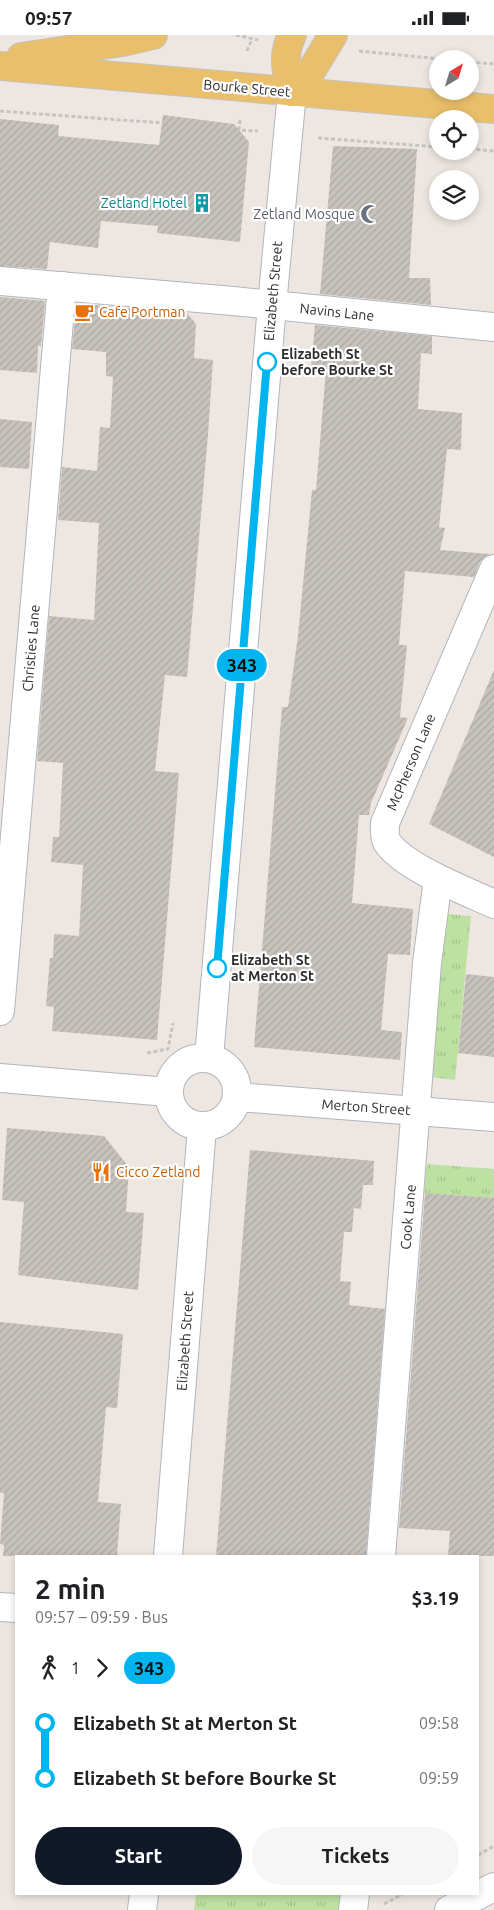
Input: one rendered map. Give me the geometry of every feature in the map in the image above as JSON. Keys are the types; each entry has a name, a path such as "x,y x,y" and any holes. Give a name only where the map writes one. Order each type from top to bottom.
{"main road":[{"path":"0,60 122,42 152,35"},
{"name":"Elizabeth Street","path":"292,35 287,45 285,59 292,92"},
{"path":"292,92 310,73 333,35"},
{"name":"Bourke Street","path":"0,66 494,109"}],"street":[{"name":"Elizabeth Street","path":"209,1058 272,305 292,92"},
{"name":"Navins Lane","path":"0,281 494,327"},
{"name":"Christies Lane","path":"0,1011 62,286"},
{"name":"McPherson Lane","path":"494,569 385,823 386,841 397,855 438,879 494,904"},
{"name":"Cook Lane","path":"381,1555 427,963 438,879"},
{"path":"199,1058 209,1058 228,1068 234,1077 237,1087 235,1107 229,1115 212,1126 202,1127 191,1125 182,1120 170,1103 168,1092 174,1073 181,1065 189,1060 199,1058"},
{"path":"0,1078 168,1092"},
{"name":"Merton Street","path":"237,1097 494,1117"},
{"name":"Elizabeth Street","path":"168,1555 202,1127"},
{"path":"0,1607 15,1608"},
{"path":"479,1895 494,1887"},
{"path":"142,1910 144,1895"},
{"path":"353,1910 355,1895"},
{"path":"450,1910 479,1895"}],"path":[{"path":"236,35 265,41"},
{"path":"247,51 252,39"},
{"path":"364,51 429,58"},
{"path":"479,62 494,64"},
{"path":"0,111 162,123"},
{"path":"240,121 239,130 252,130"},
{"path":"330,139 429,146"},
{"path":"479,150 494,151"},
{"path":"148,1053 168,1049 173,1023"},
{"path":"479,1854 494,1846"},
{"path":"380,1906 401,1895"}],"green space":[{"path":"446,914 471,916 455,1080 430,1077"},
{"path":"427,1164 494,1169 494,1198 424,1193"},
{"path":"196,1895 340,1895 340,1910 194,1910"}],"building":[{"path":"163,115 234,124 249,142 240,242 157,233 158,226 101,221 98,248 50,242 47,269 0,266 0,119 59,125 58,136 159,145"},
{"name":"Zetland Mosque","path":"333,146 417,149 409,278 430,278 431,305 320,294"},
{"path":"0,297 45,301 41,346 38,346 37,373 0,370"},
{"path":"82,304 187,313 196,324 194,358 213,360 187,677 165,675 155,771 179,773 157,1040 52,1031 54,1007 46,1006 50,958 53,958 54,934 79,936 83,865 51,862 53,837 59,837 63,763 37,761 49,616 94,620 99,523 58,520 62,467 97,471 100,427 110,428 113,377 106,376 106,352 72,349 76,309"},
{"path":"315,325 432,336 432,354 421,353 418,409 462,413 461,450 447,449 439,527 445,528 440,550 490,554 480,562 474,577 405,571 399,645 407,645 400,717 408,718 371,803 369,815 359,815 352,903 413,909 410,955 388,954 381,1030 402,1032 400,1060 254,1047 282,707 288,707 298,636 312,490 316,490 326,369 311,368"},
{"path":"0,419 32,422 29,469 0,467"},
{"path":"494,670 494,857 429,824"},
{"path":"466,974 494,977 494,1057 458,1053"},
{"path":"7,1128 104,1136 129,1167 126,1212 144,1213 138,1290 18,1275 24,1202 2,1200"},
{"path":"250,1150 374,1161 373,1185 363,1185 361,1209 354,1208 352,1232 344,1232 340,1281 351,1282 349,1305 385,1309 366,1555 216,1555"},
{"path":"425,1193 494,1198 494,1556 448,1555 450,1531 399,1528"},
{"path":"0,1322 123,1334 117,1408 106,1407 98,1502 121,1504 117,1555 3,1556 4,1545 0,1544 4,1493 0,1493"}],"bus line":[{"name":"343","path":"217,968 267,362"}],"place":[{"name":"Zetland Hotel","path":"202,203"},
{"name":"Zetland Mosque","path":"370,214"},
{"name":"Cafe Portman","path":"84,312"},
{"name":"Elizabeth St before Bourke St","path":"267,362"},
{"name":"Elizabeth St at Merton St","path":"217,968"},
{"name":"Cicco Zetland","path":"101,1172"}]}
